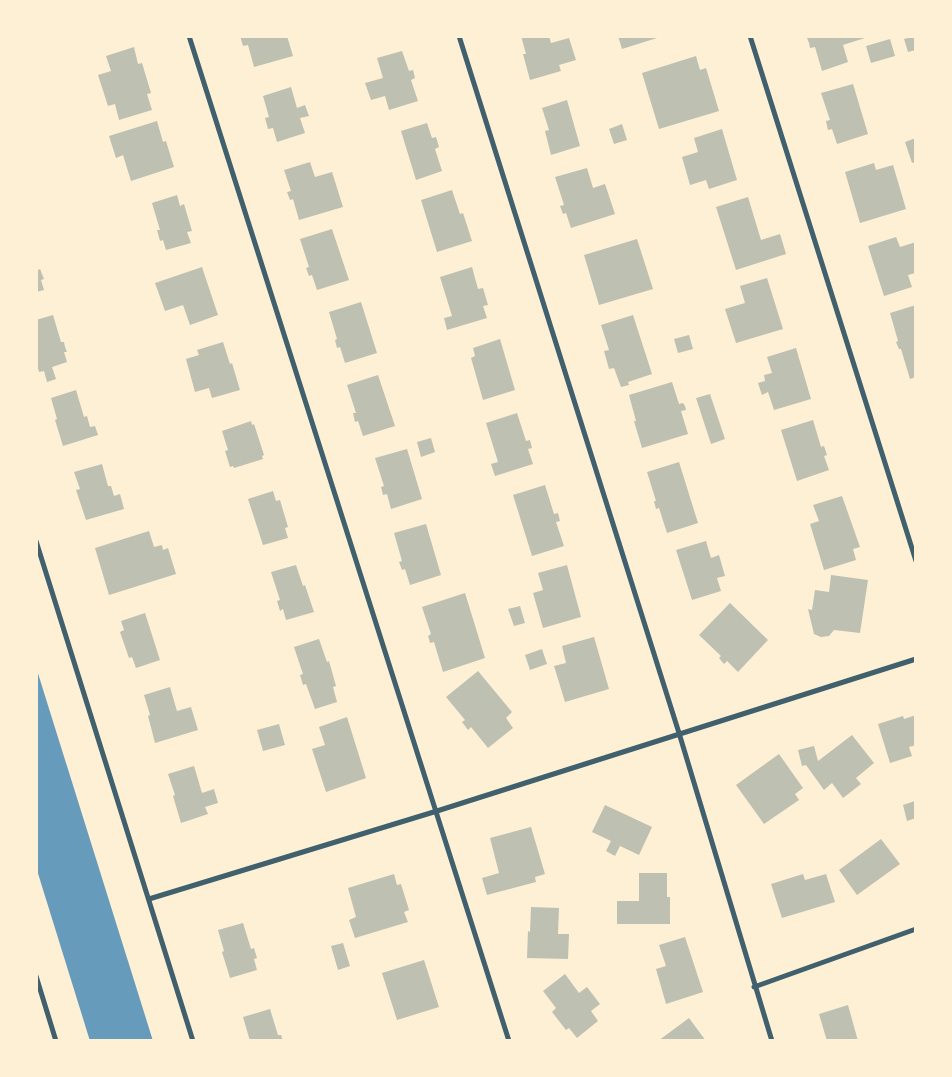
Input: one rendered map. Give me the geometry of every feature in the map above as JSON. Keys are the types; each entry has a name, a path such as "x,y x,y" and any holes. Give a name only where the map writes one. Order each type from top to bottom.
{"street":[{"path":"189,36 509,1041"},
{"path":"459,36 679,733 772,1041"},
{"path":"750,36 916,561"},
{"path":"36,541 193,1041"},
{"path":"149,899 437,811 916,659"},
{"path":"754,986 916,929"},
{"path":"36,976 56,1041"}],"water":[{"path":"36,667 153,1041 90,1041 36,867"}],"building":[{"path":"240,36 287,36 293,56 254,67 248,45 243,46"},
{"path":"521,36 549,36 551,43 569,38 576,60 559,65 561,71 530,80 523,54 526,54"},
{"path":"618,36 657,36 657,38 622,49"},
{"path":"811,36 868,37 843,45 848,62 822,71 815,47 810,48 807,38"},
{"path":"916,36 916,50 908,52 904,39"},
{"path":"890,39 895,56 871,63 866,46"},
{"path":"134,47 138,64 142,63 151,93 147,94 152,110 119,120 115,104 108,106 98,75 111,71 106,56"},
{"path":"402,51 409,71 413,70 415,78 411,80 418,101 389,110 385,96 371,100 365,83 383,78 377,58"},
{"path":"696,56 700,70 706,68 719,111 659,129 642,73"},
{"path":"853,84 868,134 837,144 832,129 828,130 826,121 830,120 821,93"},
{"path":"291,87 297,108 305,105 309,116 300,118 305,133 277,142 273,128 268,129 265,118 269,117 263,96"},
{"path":"567,100 580,146 551,155 545,131 549,130 542,108"},
{"path":"157,121 163,142 166,141 174,167 131,181 123,155 116,158 109,136"},
{"path":"427,123 432,138 436,137 439,147 435,149 442,171 416,180 401,131"},
{"path":"622,124 627,140 614,144 609,129"},
{"path":"722,129 737,180 709,189 706,180 690,185 682,157 698,152 694,138"},
{"path":"916,138 916,162 912,163 905,142"},
{"path":"310,162 315,177 332,172 343,207 299,220 293,199 290,200 287,192 291,191 284,170"},
{"path":"874,163 876,170 893,165 906,209 860,223 845,172"},
{"path":"587,168 593,188 605,184 615,214 571,228 566,213 563,214 560,206 564,205 555,177"},
{"path":"452,190 460,214 463,213 472,241 437,252 421,200"},
{"path":"177,195 180,206 184,204 192,231 187,232 191,243 166,250 163,240 160,241 157,230 160,230 152,203"},
{"path":"748,197 761,240 780,234 786,254 736,270 716,207"},
{"path":"332,229 349,280 317,290 312,275 309,276 306,268 309,267 300,239"},
{"path":"896,237 900,247 916,242 916,273 908,275 912,287 884,296 868,246"},
{"path":"637,239 653,289 599,305 584,255"},
{"path":"36,266 38,270 40,269 44,279 41,280 44,290 36,292"},
{"path":"202,267 218,315 190,325 183,305 165,311 155,283"},
{"path":"472,267 478,289 483,288 488,305 483,306 487,318 447,330 444,318 452,316 440,277"},
{"path":"767,278 783,329 736,343 725,309 745,303 740,286"},
{"path":"361,302 377,353 345,363 340,347 337,348 335,340 337,339 329,312"},
{"path":"916,305 916,377 910,379 901,349 899,349 896,342 898,341 890,313"},
{"path":"53,315 61,342 64,342 67,352 64,352 67,362 52,367 56,379 47,382 44,371 39,372 36,361 36,320"},
{"path":"633,315 652,374 628,382 629,385 621,387 614,368 609,369 604,351 609,350 601,325"},
{"path":"689,335 693,349 678,353 674,339"},
{"path":"500,339 515,390 483,400 471,358 475,356 473,348"},
{"path":"223,342 240,390 212,398 209,388 195,392 186,359 199,355 197,350"},
{"path":"796,348 811,399 774,410 768,392 762,395 758,383 765,381 764,375 772,373 767,357"},
{"path":"378,375 395,426 363,436 358,421 355,422 353,413 356,413 347,385"},
{"path":"672,382 679,404 683,403 685,406 686,410 681,411 688,434 642,448 629,395"},
{"path":"76,390 84,417 87,416 90,427 95,426 98,435 63,446 51,398"},
{"path":"710,394 725,439 711,444 696,398"},
{"path":"517,413 526,441 530,440 532,448 528,449 533,464 495,476 491,464 498,462 486,423"},
{"path":"813,420 821,447 824,446 827,455 824,456 829,470 797,481 781,430"},
{"path":"251,421 252,425 254,424 264,455 262,456 263,459 234,468 233,466 230,467 225,451 228,450 222,431"},
{"path":"431,438 435,452 421,457 417,442"},
{"path":"407,449 422,499 391,509 387,494 383,495 381,487 384,486 375,458"},
{"path":"679,462 698,523 667,533 659,508 656,509 654,501 656,501 647,472"},
{"path":"102,464 108,486 111,486 114,496 120,494 124,509 86,520 76,490 80,489 74,472"},
{"path":"545,485 554,514 558,513 560,521 556,522 564,546 532,556 513,495"},
{"path":"273,491 276,501 280,500 288,527 285,528 288,538 263,545 248,499"},
{"path":"842,496 860,547 853,549 856,560 824,570 810,524 819,521 813,505"},
{"path":"426,524 441,575 410,585 405,569 402,570 399,562 402,561 394,533"},
{"path":"149,531 154,547 162,545 163,550 168,548 176,574 109,595 95,548"},
{"path":"706,541 711,558 719,555 725,576 717,578 721,591 692,600 676,550"},
{"path":"296,565 314,612 286,620 283,609 280,611 277,601 280,600 271,572"},
{"path":"567,565 581,617 543,628 533,593 543,590 538,573"},
{"path":"831,575 868,580 860,633 834,630 829,636 821,637 814,634 808,609 812,610 815,590 829,592"},
{"path":"465,593 485,658 443,672 434,642 430,643 428,636 431,634 422,607"},
{"path":"730,603 768,640 738,672 727,661 724,664 719,658 721,656 699,635"},
{"path":"520,606 525,623 514,626 508,609"},
{"path":"145,613 160,660 136,668 132,657 129,658 120,632 124,630 121,621"},
{"path":"594,637 609,689 565,702 554,666 566,663 562,646"},
{"path":"319,639 327,662 329,661 336,686 333,687 337,702 315,709 306,684 303,685 300,675 303,674 294,647"},
{"path":"542,649 547,664 530,670 525,655"},
{"path":"478,671 512,712 506,718 513,728 488,748 471,727 468,730 462,722 465,720 446,697"},
{"path":"170,687 177,711 191,707 198,730 155,743 144,695"},
{"path":"916,715 916,745 909,747 912,756 890,763 878,724 903,716 904,719"},
{"path":"347,717 366,778 326,792 312,749 325,745 319,727"},
{"path":"279,724 285,745 263,751 257,730"},
{"path":"852,735 874,763 856,778 861,784 843,798 832,783 824,790 806,765 802,766 798,750 814,746 818,761"},
{"path":"779,754 803,788 795,794 799,800 764,824 736,785"},
{"path":"194,766 202,793 214,789 218,803 205,807 208,814 181,823 168,774"},
{"path":"915,801 916,818 907,821 903,805"},
{"path":"605,805 652,827 639,855 620,846 615,856 606,851 611,841 592,832"},
{"path":"531,827 545,874 535,877 536,882 487,895 482,878 499,873 490,838"},
{"path":"881,839 900,864 857,895 839,870"},
{"path":"639,873 667,873 667,897 670,897 670,924 617,924 617,901 639,901"},
{"path":"394,874 397,885 401,884 409,910 404,912 408,922 355,938 349,920 356,917 348,888"},
{"path":"803,874 805,880 826,874 835,902 782,918 771,884"},
{"path":"531,907 559,908 558,934 569,934 568,959 527,958"},
{"path":"243,923 251,949 254,948 257,958 254,959 257,970 230,978 218,930"},
{"path":"685,937 703,992 666,1004 656,969 666,966 659,945"},
{"path":"343,943 350,966 338,970 331,946"},
{"path":"424,960 439,1007 397,1020 382,973"},
{"path":"565,974 579,993 587,987 600,1004 591,1011 598,1021 577,1038 569,1028 566,1030 552,1012 556,1008 543,991"},
{"path":"848,1005 858,1041 827,1041 819,1014"},
{"path":"270,1009 278,1035 281,1035 283,1041 250,1041 243,1017"},
{"path":"689,1018 706,1041 658,1041"}]}
